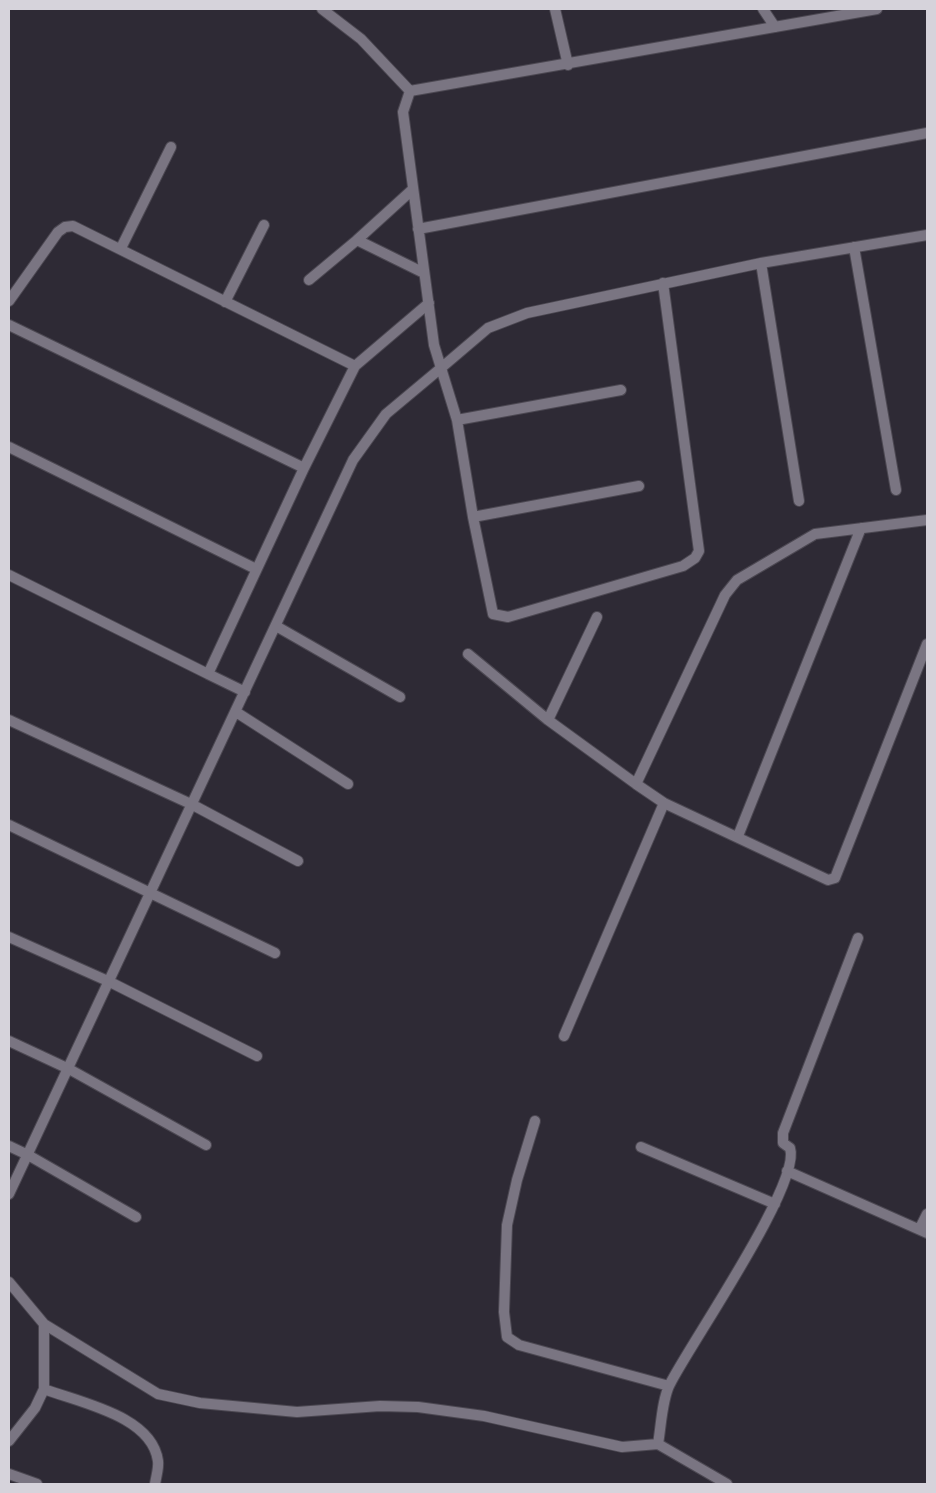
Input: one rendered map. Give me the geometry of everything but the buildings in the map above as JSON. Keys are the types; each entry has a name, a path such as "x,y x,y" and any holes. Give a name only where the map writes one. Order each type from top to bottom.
{"street":[{"path":"322,9 361,39 410,91"},
{"path":"555,9 568,65"},
{"path":"763,9 775,27"},
{"path":"410,91 568,65 877,9"},
{"path":"410,91 403,112 434,345 457,420 473,517 493,614 500,617 683,566 695,558 699,551 700,542 663,283"},
{"path":"418,229 927,133"},
{"path":"121,248 172,147"},
{"path":"309,280 412,190"},
{"path":"225,302 264,225"},
{"path":"9,301 58,232 65,227 80,228 355,366"},
{"path":"9,1194 193,805 353,460 386,414 488,328 527,313 761,263 927,235"},
{"path":"357,240 424,272"},
{"path":"854,246 896,490"},
{"path":"761,263 799,501"},
{"path":"208,674 304,468 355,366 429,304"},
{"path":"9,325 304,468"},
{"path":"457,420 621,390"},
{"path":"9,447 256,569"},
{"path":"473,517 639,486"},
{"path":"636,784 725,595 737,580 815,534 927,520"},
{"path":"738,836 860,528"},
{"path":"9,575 244,692"},
{"path":"548,720 597,616"},
{"path":"276,626 400,697"},
{"path":"468,654 548,720 664,802 828,880 834,878 927,644"},
{"path":"236,712 348,784"},
{"path":"9,720 193,805 298,861"},
{"path":"564,1036 664,802"},
{"path":"9,825 152,892 275,953"},
{"path":"9,937 110,982 257,1056"},
{"path":"658,1444 669,1386 775,1204 792,1152 783,1143 782,1133 858,938"},
{"path":"9,1041 69,1068 206,1145"},
{"path":"535,1121 517,1180 507,1225 504,1312 506,1337 519,1345 669,1386"},
{"path":"9,1146 136,1217"},
{"path":"641,1146 775,1204"},
{"path":"787,1171 923,1230 927,1214"},
{"path":"9,1282 44,1324 158,1394 200,1403 296,1412 361,1407 418,1407 484,1416 622,1447 658,1444 728,1484"},
{"path":"9,1441 35,1408 44,1389 44,1324"},
{"path":"44,1389 122,1418 138,1427 151,1440 159,1462 155,1484"},
{"path":"9,1474 37,1484"}]}
